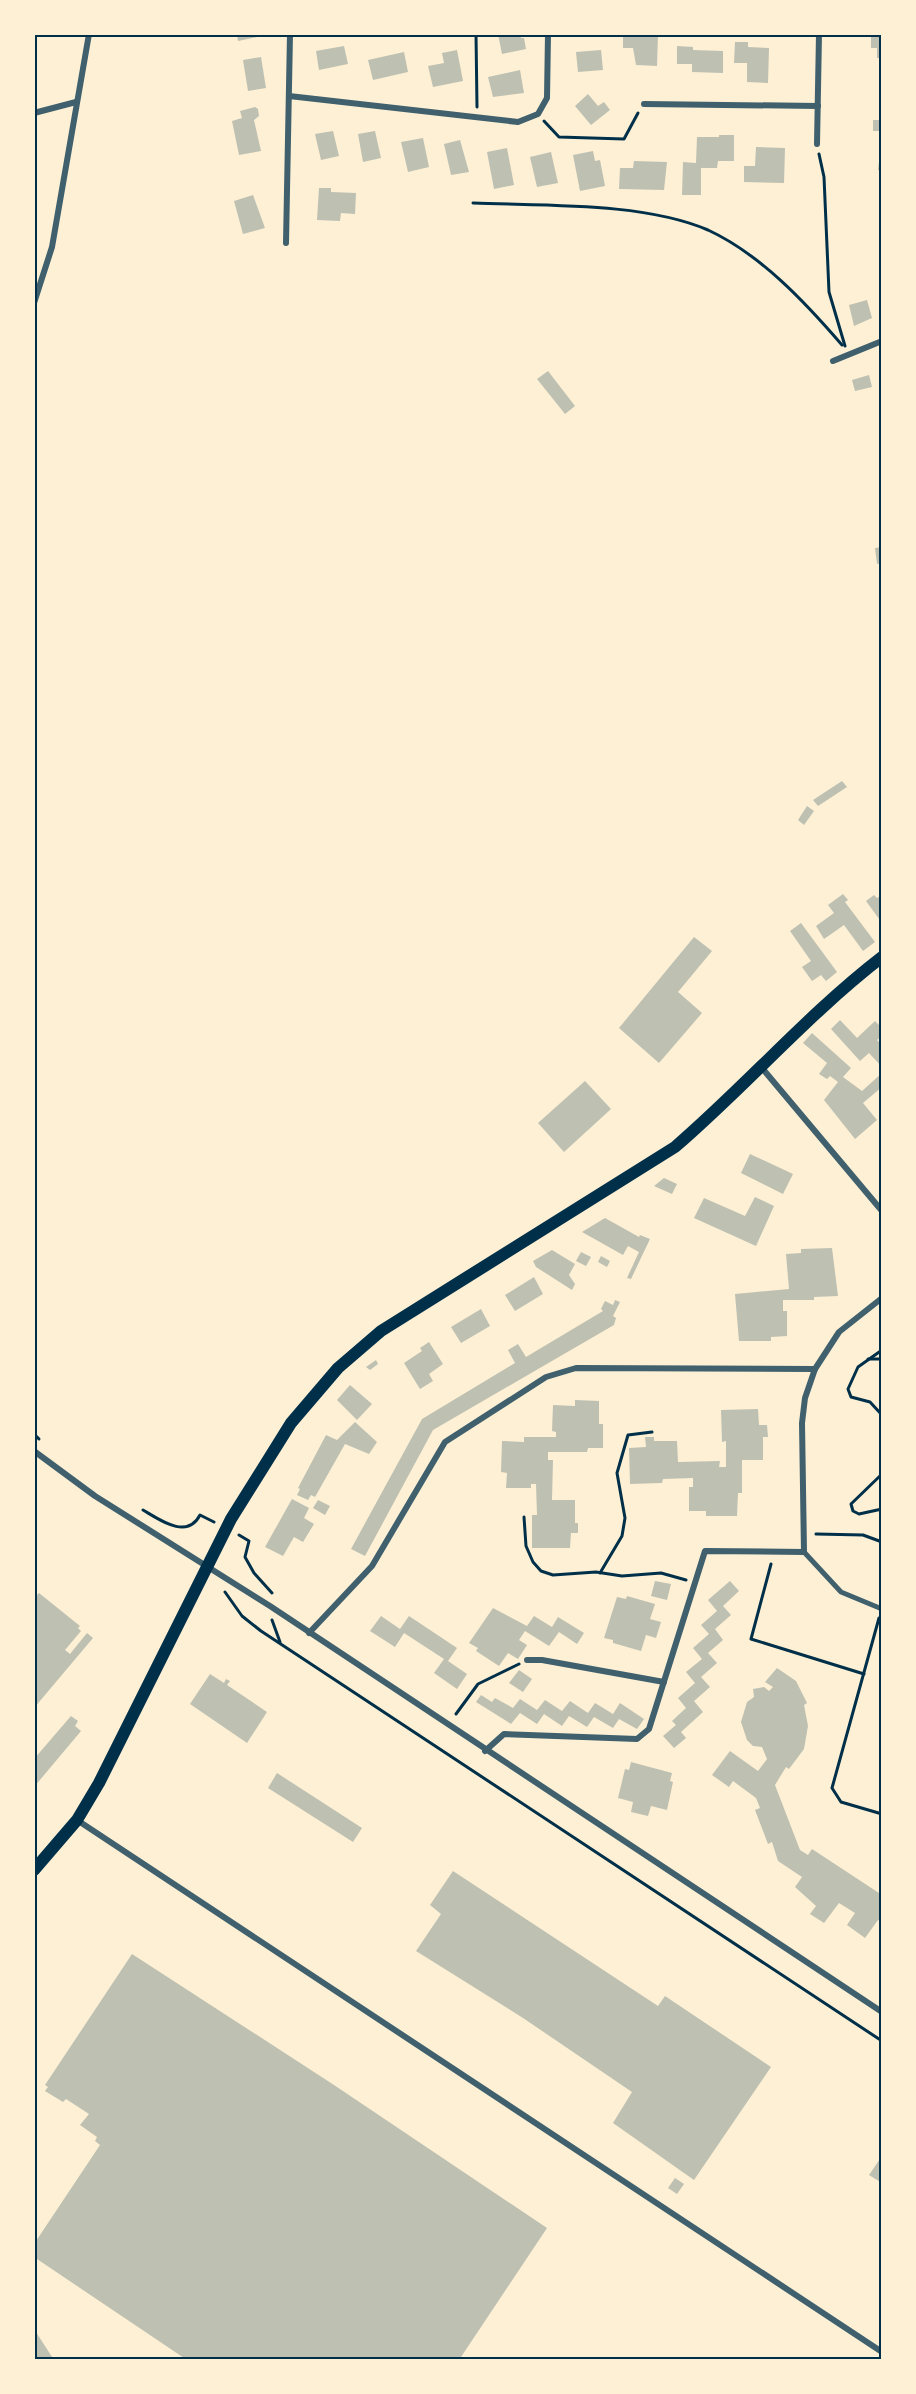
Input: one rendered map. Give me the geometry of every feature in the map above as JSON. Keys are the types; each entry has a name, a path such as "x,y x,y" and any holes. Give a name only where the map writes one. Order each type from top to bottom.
{"main road":[{"path":"34,1870 77,1820 99,1783 231,1520 291,1423 338,1368 390,1325 675,1148 762,1068 821,1009 882,957"}],"street":[{"path":"34,303 52,247 89,34"},
{"path":"286,243 290,34"},
{"path":"289,96 518,122 538,114 547,98 548,34"},
{"path":"817,144 819,34"},
{"path":"34,113 76,102"},
{"path":"644,104 818,106"},
{"path":"833,361 846,351 882,341"},
{"path":"762,1068 882,1210"},
{"path":"882,1298 839,1332 815,1369 805,1398 802,1423 804,1552 841,1592 882,1609"},
{"path":"309,1633 372,1566 445,1442 546,1377 576,1368 815,1369"},
{"path":"34,1451 95,1496 270,1606 485,1751 882,2012"},
{"path":"485,1751 504,1734 637,1739 649,1729 705,1551 804,1552"},
{"path":"527,1660 542,1660 664,1682"},
{"path":"77,1820 882,2352"}],"path":[{"path":"476,34 477,117"},
{"path":"538,114 559,137 624,139 644,104"},
{"path":"817,144 824,177 830,292 846,351"},
{"path":"473,203 601,209 665,217 709,231 763,265 794,293 846,351"},
{"path":"882,1350 858,1367 848,1389 851,1397 870,1402 882,1415"},
{"path":"867,1359 882,1359"},
{"path":"600,1573 622,1536 625,1518 617,1473 628,1435 652,1432"},
{"path":"882,1474 851,1504 853,1511 859,1514 882,1509"},
{"path":"524,1517 526,1546 533,1562 541,1571 553,1575 600,1573 622,1576 661,1573 696,1583"},
{"path":"802,1534 863,1535 882,1542"},
{"path":"774,1552 751,1640 864,1674"},
{"path":"224,1591 242,1616 261,1631 882,2041"},
{"path":"882,1609 832,1788 841,1802 882,1814"},
{"path":"447,1725 478,1684 527,1660"}],"building":[{"path":"237,34 262,34 262,36 238,41"},
{"path":"498,34 520,34 521,38 524,38 526,49 502,54"},
{"path":"623,34 658,35 657,66 636,65 633,48 623,48"},
{"path":"871,34 882,34 882,58 877,58 877,48 871,48"},
{"path":"735,42 748,42 748,47 769,48 768,83 747,82 747,63 734,63"},
{"path":"344,46 348,64 319,70 316,51"},
{"path":"677,46 693,47 693,50 723,51 723,73 692,72 692,64 677,64"},
{"path":"457,50 463,81 433,87 428,66 444,63 442,53"},
{"path":"601,50 603,70 578,72 576,52"},
{"path":"404,52 408,72 373,80 368,60"},
{"path":"261,57 266,88 248,91 243,60"},
{"path":"520,70 524,93 493,97 488,77"},
{"path":"588,94 598,106 604,102 610,110 591,125 575,106"},
{"path":"255,107 258,109 259,116 254,120 261,151 239,155 232,121 242,118 240,111"},
{"path":"873,120 882,120 882,131 873,131"},
{"path":"333,131 339,156 321,160 315,134"},
{"path":"375,131 381,158 363,162 358,134"},
{"path":"719,135 734,135 734,161 718,161 717,168 701,168 701,195 682,195 683,162 696,163 697,137 719,137"},
{"path":"423,138 429,167 408,172 401,142"},
{"path":"460,140 469,172 451,175 444,144"},
{"path":"756,147 785,148 784,183 744,182 744,166 755,166"},
{"path":"507,148 514,185 494,189 487,152"},
{"path":"593,151 595,161 600,160 605,186 580,191 573,155"},
{"path":"551,152 558,183 537,187 530,157"},
{"path":"880,154 882,154 882,171 878,170"},
{"path":"634,161 667,162 664,190 619,189 620,168 633,168"},
{"path":"319,188 331,188 331,192 356,193 355,214 341,213 340,221 317,220"},
{"path":"253,195 265,228 243,234 234,201"},
{"path":"867,300 872,318 854,326 849,305"},
{"path":"548,371 575,406 565,414 537,379"},
{"path":"869,375 872,387 855,391 852,380"},
{"path":"882,547 882,563 877,564 875,548"},
{"path":"842,781 847,787 818,806 813,800"},
{"path":"807,806 814,811 804,825 798,820"},
{"path":"843,894 848,900 845,902 875,942 863,951 844,925 824,939 816,926 834,913 828,905"},
{"path":"874,895 877,898 882,895 882,923 866,901"},
{"path":"801,923 837,972 826,981 821,975 812,981 802,967 811,961 790,931"},
{"path":"694,937 712,951 678,992 702,1013 659,1063 619,1028"},
{"path":"840,1020 857,1038 875,1021 882,1028 882,1036 877,1040 879,1042 882,1040 882,1067 869,1053 860,1061 831,1029"},
{"path":"812,1033 851,1068 843,1077 862,1091 882,1073 882,1087 863,1103 877,1120 855,1139 824,1100 838,1082 830,1076 827,1079 819,1074 827,1063 803,1043"},
{"path":"585,1081 611,1109 564,1152 538,1123"},
{"path":"750,1154 793,1174 783,1194 741,1173"},
{"path":"664,1178 677,1184 672,1194 654,1186"},
{"path":"755,1197 774,1206 756,1246 694,1218 704,1198 745,1216"},
{"path":"605,1218 639,1237 640,1235 650,1239 631,1279 627,1278 639,1252 628,1246 623,1255 582,1232"},
{"path":"832,1248 838,1296 814,1297 814,1300 783,1300 783,1311 787,1311 787,1336 771,1337 771,1341 739,1341 735,1294 789,1289 786,1254 801,1253 801,1249"},
{"path":"552,1250 575,1264 569,1275 575,1284 572,1290 536,1267 533,1261"},
{"path":"581,1252 591,1257 586,1266 576,1261"},
{"path":"601,1256 610,1261 607,1267 598,1262"},
{"path":"534,1277 543,1294 515,1311 505,1295"},
{"path":"615,1300 620,1302 613,1316 616,1318 614,1325 433,1430 365,1556 351,1549 422,1419 515,1363 508,1350 518,1344 526,1357 603,1311 601,1309 605,1301 613,1305"},
{"path":"481,1309 490,1326 461,1343 451,1327"},
{"path":"429,1342 443,1364 429,1374 433,1381 420,1389 404,1363 422,1351 420,1348"},
{"path":"376,1360 378,1364 370,1370 366,1367"},
{"path":"350,1385 372,1404 357,1420 337,1400"},
{"path":"575,1400 599,1401 599,1424 603,1424 603,1448 588,1448 587,1452 548,1452 548,1460 553,1460 552,1500 575,1500 575,1523 578,1523 578,1533 571,1533 570,1548 532,1548 532,1515 537,1515 536,1484 531,1484 531,1488 506,1488 507,1473 501,1472 502,1441 524,1442 524,1437 556,1437 556,1432 552,1431 553,1405 575,1406"},
{"path":"758,1409 759,1425 767,1425 768,1437 763,1437 763,1460 742,1460 742,1493 738,1493 737,1516 706,1516 706,1511 689,1511 689,1487 693,1487 693,1478 663,1479 662,1483 630,1484 629,1448 646,1447 645,1437 654,1437 654,1441 677,1441 678,1462 720,1461 719,1467 726,1467 726,1441 722,1442 721,1410"},
{"path":"355,1422 377,1442 369,1454 345,1444 315,1497 311,1495 308,1500 297,1495 300,1489 298,1488 326,1435 337,1440"},
{"path":"292,1499 309,1508 304,1518 314,1524 303,1542 294,1537 283,1556 265,1547"},
{"path":"318,1500 330,1506 325,1515 313,1508"},
{"path":"655,1581 671,1584 667,1600 651,1596"},
{"path":"730,1581 739,1591 723,1606 731,1615 715,1629 723,1640 708,1653 717,1663 701,1677 710,1687 694,1701 703,1712 681,1732 686,1738 674,1748 663,1736 676,1725 672,1721 686,1708 678,1698 695,1683 686,1672 702,1659 693,1648 709,1634 701,1625 717,1611 708,1600"},
{"path":"39,1593 80,1626 78,1628 81,1631 65,1650 70,1654 87,1633 93,1638 34,1708 34,1598"},
{"path":"627,1596 655,1604 650,1619 661,1622 656,1638 646,1635 641,1651 604,1638 617,1597 626,1599"},
{"path":"493,1608 527,1626 534,1616 552,1627 558,1617 584,1633 577,1644 559,1632 549,1646 525,1631 519,1640 527,1645 518,1659 508,1653 499,1666 476,1651 478,1648 469,1643"},
{"path":"381,1616 400,1629 409,1616 457,1648 448,1661 467,1674 457,1689 434,1673 444,1659 404,1633 395,1647 370,1631"},
{"path":"777,1668 796,1681 807,1703 804,1705 808,1726 804,1749 789,1769 786,1767 775,1785 800,1850 808,1855 812,1849 882,1895 882,1923 878,1920 865,1938 847,1925 855,1913 839,1903 824,1923 810,1914 816,1906 795,1887 802,1877 778,1861 772,1842 768,1844 755,1810 760,1808 756,1798 733,1781 729,1787 712,1775 730,1751 758,1771 767,1759 762,1747 753,1746 747,1740 741,1722 747,1702 754,1697 753,1689 764,1687 769,1691 773,1687 765,1682"},
{"path":"519,1670 532,1679 523,1692 509,1683"},
{"path":"210,1674 224,1683 226,1679 230,1681 227,1685 267,1712 247,1743 190,1704"},
{"path":"481,1695 492,1702 495,1698 513,1708 520,1699 537,1710 545,1700 562,1711 570,1701 588,1713 595,1703 613,1714 620,1703 644,1719 637,1729 619,1719 613,1728 594,1717 587,1727 569,1716 562,1726 544,1714 537,1724 520,1713 511,1724 476,1702"},
{"path":"71,1716 78,1721 75,1726 81,1731 34,1787 34,1759"},
{"path":"631,1762 672,1773 670,1781 673,1782 667,1810 651,1806 648,1816 631,1812 633,1802 618,1798 625,1769 629,1770"},
{"path":"277,1773 362,1828 353,1842 268,1788"},
{"path":"453,1871 658,2006 665,1996 771,2067 694,2180 613,2123 632,2092 523,2018 416,1951 441,1914 430,1905"},
{"path":"132,1954 334,2085 547,2228 459,2360 187,2360 34,2257 34,2244 100,2145 95,2141 97,2137 80,2125 89,2114 66,2099 63,2102 45,2091 48,2087 45,2085"},
{"path":"882,2156 882,2183 869,2175"},
{"path":"675,2178 684,2184 677,2194 668,2188"},
{"path":"34,2329 54,2360 34,2360"}]}
